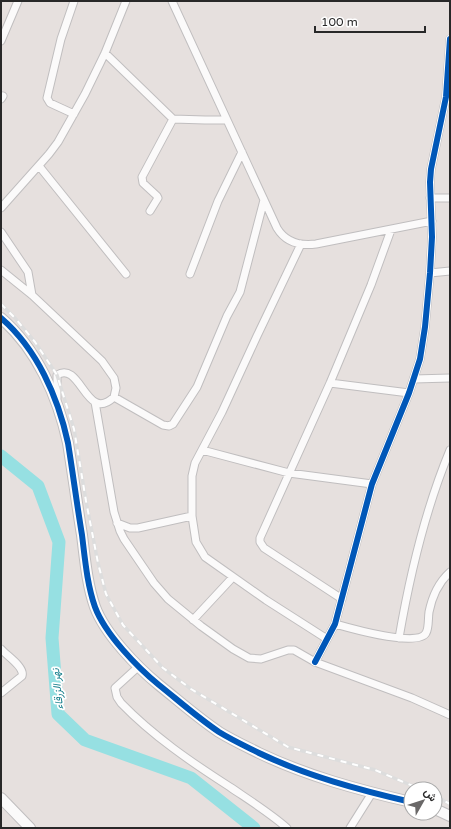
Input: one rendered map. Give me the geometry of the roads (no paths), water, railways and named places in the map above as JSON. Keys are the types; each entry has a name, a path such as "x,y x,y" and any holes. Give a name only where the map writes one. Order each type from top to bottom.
{"street":[{"path":"1,41 18,1"},
{"path":"74,1 61,39 47,98 50,103 74,114"},
{"path":"1,208 58,142 105,53 126,1"},
{"path":"172,1 280,234 290,241 301,244 316,244 432,221"},
{"path":"314,662 335,624 372,484 409,393 423,342 430,273 432,221 430,198 431,169 449,84 450,39"},
{"path":"105,53 173,119 227,120"},
{"path":"150,211 158,198 143,183 142,178 173,119"},
{"path":"190,274 218,201 242,152"},
{"path":"38,166 126,274"},
{"path":"430,198 450,198"},
{"path":"114,398 167,426 175,422 197,387 227,316 240,292 264,200"},
{"path":"342,599 268,551 260,542 268,519 330,383 371,285 391,230"},
{"path":"1,232 28,272 32,295"},
{"path":"301,244 222,412 195,463 192,476 192,516 198,547 209,560 266,600 327,639"},
{"path":"1,270 32,295 102,361 114,378 116,388 114,398"},
{"path":"430,273 450,271"},
{"path":"1,318 26,345 36,359 57,406 64,425 68,443 85,557 95,606 107,628 138,667 183,705 219,732 242,745 289,766 372,793 403,800"},
{"path":"57,406 56,377 59,373 73,376 91,400 95,402 104,403 114,398"},
{"path":"414,379 450,378"},
{"path":"330,383 409,393"},
{"path":"95,402 117,523 124,539 159,590 168,600 233,649 249,658 261,659 291,650 314,662 412,698 450,715"},
{"path":"202,450 289,473 372,484"},
{"path":"399,638 408,589 427,514 437,481 450,450"},
{"path":"117,523 130,528 138,528 192,516"},
{"path":"335,624 373,634 399,638 417,639 424,636 426,634 434,596 439,585 450,572"},
{"path":"193,620 233,577"},
{"path":"1,649 21,669 23,673 22,676 1,693"},
{"path":"138,667 115,688 117,698 121,703 160,738 183,756 259,807 287,828"},
{"path":"350,828 372,793"},
{"path":"1,798 30,828"}],"waterway":[{"name":"نهر الزرقاء","path":"1,456 38,486 59,542 52,638 58,714 85,740 191,778 254,828"}],"railway":[{"path":"1,304 35,342 57,375 74,429 98,563 106,594 123,625 163,668 191,689 288,747 375,770 403,782"},
{"path":"443,800 450,804"}]}
